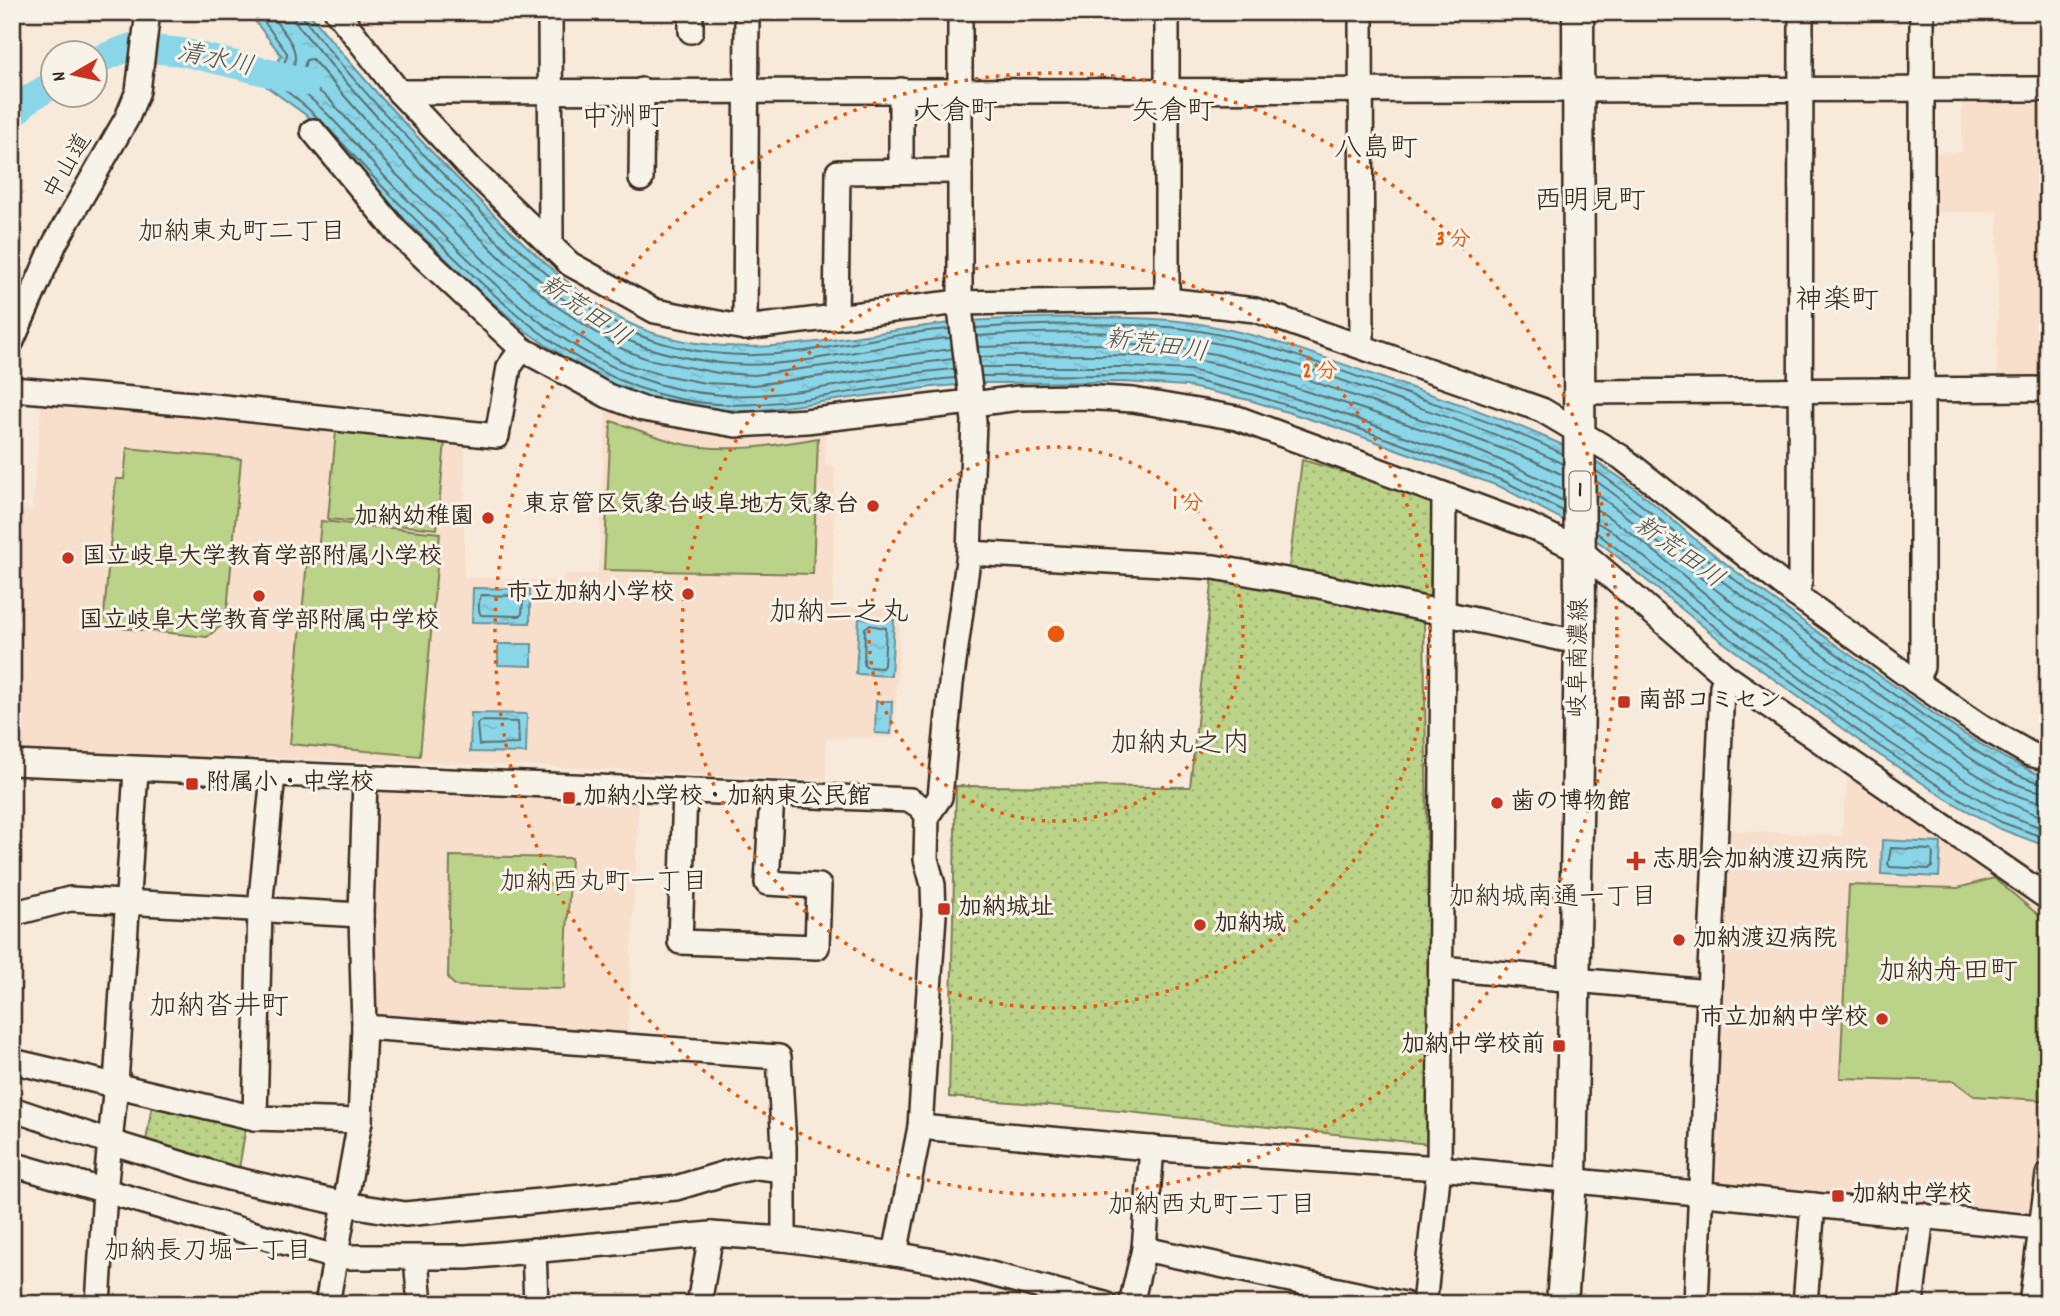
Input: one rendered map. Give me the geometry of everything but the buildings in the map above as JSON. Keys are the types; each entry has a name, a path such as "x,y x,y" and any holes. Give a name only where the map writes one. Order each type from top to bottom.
{"main road":[{"name":"岐阜南濃線","path":"1562,1304 1571,1180 1580,640 1578,12"}],"street":[{"path":"337,12 399,92 472,170 570,264 655,312 745,328 960,306 1167,300 1255,310 1542,410 1621,457 1796,595 1915,681 1981,726 2031,754 2048,759"},
{"path":"357,12 357,39"},
{"path":"550,12 551,244"},
{"path":"745,328 747,12"},
{"path":"926,816 940,797 951,684 969,553 972,400 960,306 960,12"},
{"path":"1167,12 1167,300"},
{"path":"1361,12 1362,346"},
{"path":"1796,595 1800,583 1802,390 1801,12"},
{"path":"1915,681 1922,667 1922,12"},
{"name":"中山道","path":"12,341 55,243 127,118 138,92 147,23"},
{"path":"399,92 2048,89"},
{"path":"641,179 642,90"},
{"path":"901,90 901,171"},
{"path":"313,131 398,233 522,349 598,391 632,405 736,425 806,421 972,400 1082,397 1133,400 1237,418 1530,526 1580,550 1726,676 2048,898"},
{"path":"836,317 838,172 960,171"},
{"path":"12,389 205,405 497,436 509,367 522,349"},
{"path":"1580,392 2048,389"},
{"path":"1424,1304 1439,1168 1444,495"},
{"path":"969,553 1214,568 1319,586 1563,639 1580,640"},
{"path":"1696,1304 1722,686 1726,676"},
{"path":"12,763 910,800 921,807 926,816 926,859 933,885 934,915 920,1127 895,1254"},
{"path":"98,1304 116,1084 136,770"},
{"path":"255,1118 260,908 272,775"},
{"path":"327,1304 360,1121 364,1027 361,915 365,778"},
{"path":"685,792 680,942 817,947 819,886 767,883 772,795"},
{"path":"12,914 71,899 361,915"},
{"path":"1441,968 1709,992"},
{"path":"364,1027 779,1057 784,1239"},
{"path":"12,1061 255,1118 360,1121"},
{"path":"12,1109 229,1178 345,1204 405,1214 676,1188 729,1172 758,1167 784,1170"},
{"path":"920,1127 1152,1148 1439,1168 1701,1192 2044,1229"},
{"path":"1131,1304 1144,1249 1152,1148"},
{"path":"12,1164 335,1256 416,1259 467,1257 711,1234 784,1239 895,1254 961,1266 1019,1293 1105,1304"},
{"path":"2031,1304 2044,1229 2048,1175"},
{"path":"1805,1304 1813,1205"},
{"path":"1911,1304 1922,1215"},
{"path":"699,1304 711,1234"},
{"path":"1144,1249 1404,1304"},
{"path":"534,1250 536,1304"},
{"path":"416,1259 421,1304"}],"shaded area":[{"path":"1962,99 2048,99 2048,384 1997,385 1998,212 1928,212 1928,153 1962,152"},
{"path":"42,399 465,438 464,577 562,581 563,574 598,574 606,410 660,427 713,435 768,436 826,429 825,464 835,466 833,606 901,609 894,738 826,738 826,781 538,766 12,750 12,714 21,621 12,620 12,508 32,510"},
{"name":"市立加納中学校","path":"1848,774 2048,904 2048,1133 2038,1210 2032,1216 1709,1184 1724,830 1841,836"},
{"path":"372,790 639,801 627,1036 374,1022 368,916"}],"green space":[{"path":"611,421 678,443 713,448 766,446 818,438 813,574 604,570"},
{"path":"336,431 445,441 437,529 328,519"},
{"path":"127,448 241,459 226,622 207,637 103,626 116,479 124,479"},
{"path":"1302,460 1434,497 1430,599 1288,575"},
{"path":"321,521 440,533 420,756 290,744 307,560 313,561 314,552 318,552"},
{"path":"1213,574 1323,592 1424,621 1430,1050 1428,1144 1119,1111 949,1097 956,786 1190,787"},
{"path":"450,856 571,858 564,989 456,986 448,979"},
{"path":"1994,878 2048,923 2048,1060 2042,1100 1974,1096 1954,1081 1840,1078 1849,885 1958,888"},
{"path":"153,1099 247,1120 239,1169 146,1141"}],"water":[{"name":"新荒田川","path":"248,12 308,12 396,115 526,245 565,280 607,311 650,332 692,342 776,346 946,323 988,320 1124,317 1169,320 1226,329 1310,353 1486,413 1567,447 1627,483 1759,589 1930,711 1987,748 2048,778 2048,847 1998,828 1945,798 1872,750 1720,640 1603,545 1558,517 1501,487 1338,428 1249,400 1186,386 1125,382 982,383 754,411 703,409 653,400 619,389 581,369 527,332 478,290 374,189 310,118 266,86 272,66 278,62 281,55"},
{"path":"473,588 530,589 530,623 472,622"},
{"path":"859,618 894,620 891,676 856,674"},
{"path":"498,644 532,644 532,666 498,665"},
{"path":"876,701 892,701 891,734 875,733"},
{"path":"471,713 527,714 526,753 470,752"},
{"path":"1882,840 1941,843 1939,877 1881,874"}],"waterway":[{"name":"清水川","path":"108,56 131,47 182,52 307,82"},
{"name":"清水川","path":"12,116 27,100 38,93"}],"place":[{"name":"東京管区気象台岐阜地方気象台","path":"873,506"},
{"name":"加納幼稚園","path":"488,518"},
{"name":"国立岐阜大学教育学部附属小学校","path":"68,558"},
{"name":"市立加納小学校","path":"688,594"},
{"name":"国立岐阜大学教育学部附属中学校","path":"259,596"},
{"name":"南部コミセン","path":"1624,702"},
{"name":"附属小・中学校","path":"192,784"},
{"name":"加納小学校・加納東公民館","path":"569,798"},
{"name":"歯の博物館","path":"1497,803"},
{"name":"志朋会加納渡辺病院","path":"1636,861"},
{"name":"加納城址","path":"944,909"},
{"name":"加納城","path":"1200,925"},
{"name":"加納渡辺病院","path":"1679,940"},
{"name":"市立加納中学校","path":"1882,1019"},
{"name":"加納中学校前","path":"1559,1046"},
{"name":"加納中学校","path":"1838,1196"}],"district":[{"name":"大倉町","path":"956,114"},
{"name":"矢倉町","path":"1173,114"},
{"name":"中洲町","path":"623,120"},
{"name":"八島町","path":"1376,151"},
{"name":"西明見町","path":"1590,203"},
{"name":"加納東丸町二丁目","path":"242,233"},
{"name":"神楽町","path":"1837,303"},
{"name":"加納二之丸","path":"839,615"},
{"name":"加納丸之内","path":"1180,746"},
{"name":"加納西丸町一丁目","path":"604,883"},
{"name":"加納城南通一丁目","path":"1553,898"},
{"name":"加納舟田町","path":"1948,974"},
{"name":"加納沓井町","path":"219,1009"},
{"name":"加納西丸町二丁目","path":"1212,1206"},
{"name":"加納長刀堀一丁目","path":"208,1252"}]}
